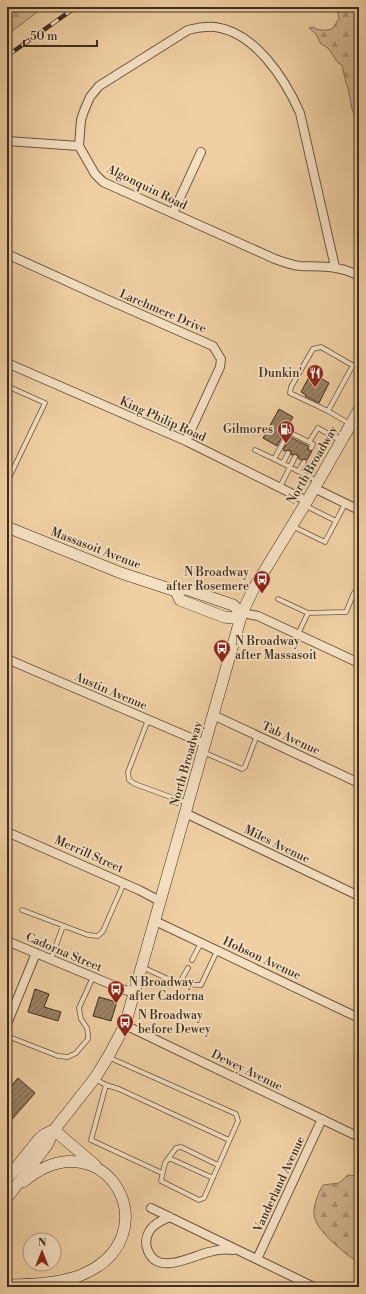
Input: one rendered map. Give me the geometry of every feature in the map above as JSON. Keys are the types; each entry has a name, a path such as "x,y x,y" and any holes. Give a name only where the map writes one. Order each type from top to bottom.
{"main road":[{"name":"North Broadway","path":"7,1198 47,1145 54,1130 94,1078 108,1057 125,1025 242,613 254,588 306,503 359,410"},
{"name":"Massasoit Avenue","path":"7,527 121,573 176,592 185,589 233,605 242,613"},
{"name":"North Broadway","path":"7,1178 39,1139 45,1134 54,1130"},
{"path":"7,1285 44,1283 70,1279 87,1272 111,1254 118,1245 123,1234 126,1222 125,1210 119,1191 106,1174 54,1130"},
{"path":"7,1198 31,1176 60,1162 84,1163 106,1174"}],"street":[{"path":"7,141 79,146 81,120 90,97 99,86 188,30 215,27 232,32 248,41 276,68 293,97 300,113 335,267"},
{"name":"Algonquin Road","path":"79,146 95,174 103,182 281,261 299,266 335,267 352,271 359,276"},
{"path":"173,213 201,152"},
{"name":"Larchmere Drive","path":"7,254 213,346 221,359 220,367 186,441"},
{"name":"King Philip Road","path":"7,363 186,441 279,487 306,503"},
{"path":"316,485 345,504 359,510"},
{"path":"242,613 258,616 359,663"},
{"name":"Austin Avenue","path":"7,659 148,720 204,748"},
{"name":"Tab Avenue","path":"213,715 359,783"},
{"name":"Miles Avenue","path":"187,808 359,896"},
{"name":"Merrill Street","path":"7,832 124,883 160,901"},
{"name":"Hobson Avenue","path":"154,921 359,1018"},
{"name":"Cadorna Street","path":"7,941 134,993"},
{"path":"7,1024 36,954"},
{"name":"Dewey Avenue","path":"125,1025 359,1137"},
{"name":"Vanderland Avenue","path":"257,1259 322,1119"},
{"path":"151,1208 314,1287"},
{"path":"170,1217 156,1224 150,1229 147,1235 146,1245 148,1252 153,1258 159,1261 166,1264 174,1264 213,1251 239,1251"}],"lane":[{"path":"351,424 290,393 291,386 313,349 322,347 359,368"},
{"path":"328,411 353,365"},
{"path":"7,386 45,402 7,482"},
{"path":"309,442 318,428 341,441"},
{"path":"274,459 289,432 296,438 313,444 311,448"},
{"path":"255,450 298,471 316,485"},
{"path":"283,463 288,453"},
{"path":"279,487 295,457"},
{"path":"298,471 304,462"},
{"path":"306,503 336,521"},
{"path":"292,526 325,542 345,504"},
{"path":"278,599 308,612 346,612 354,593"},
{"path":"298,635 308,612"},
{"path":"148,720 128,772 130,780 135,784 187,808"},
{"path":"204,748 242,768 245,767 257,735"},
{"path":"22,910 88,935 98,936 103,931 124,883"},
{"path":"51,960 63,926"},
{"path":"192,960 201,943"},
{"path":"142,966 179,984 201,986 218,950"},
{"path":"179,984 188,968"},
{"path":"7,1036 58,1056 68,1057 76,1053 88,1040 87,1028 81,1019 79,1008 93,977"},
{"path":"108,1057 236,1114 238,1121 204,1198 199,1200 161,1181 165,1163 176,1148 181,1147 218,1165"},
{"path":"94,1078 106,1085 119,1089 229,1140"},
{"path":"106,1085 91,1140 162,1173"},
{"path":"168,1158 213,1178"}],"green space":[{"path":"7,7 44,7 7,35"},
{"path":"337,7 359,7 359,140 355,137 357,123 352,109 342,65 338,63 328,48 321,44 316,34 309,28 313,27 322,30 332,29 339,19"},
{"path":"348,1175 357,1176 359,1203 359,1263 332,1242 319,1227 315,1220 314,1214 314,1207 323,1185 339,1183"}],"building":[{"name":"Dunkin'","path":"310,375 316,378 317,376 329,383 319,403 305,396 306,395 301,392"},
{"path":"279,409 293,417 277,446 263,438"},
{"path":"290,437 308,446 308,450 312,451 307,460 301,460 296,454 291,455 291,451 289,450 283,450"},
{"path":"35,989 49,994 44,1007 61,1012 58,1021 28,1012"},
{"path":"99,997 117,1002 111,1021 93,1016"},
{"path":"18,1078 35,1093 7,1125 7,1091"}],"railway":[{"path":"7,56 76,7"}],"place":[{"name":"Dunkin'","path":"315,388"},
{"name":"Gilmores","path":"286,444"},
{"name":"N Broadway after Rosemere","path":"262,594"},
{"name":"N Broadway after Massasoit","path":"222,663"},
{"name":"N Broadway after Cadorna","path":"116,1004"},
{"name":"N Broadway before Dewey","path":"125,1037"}]}
